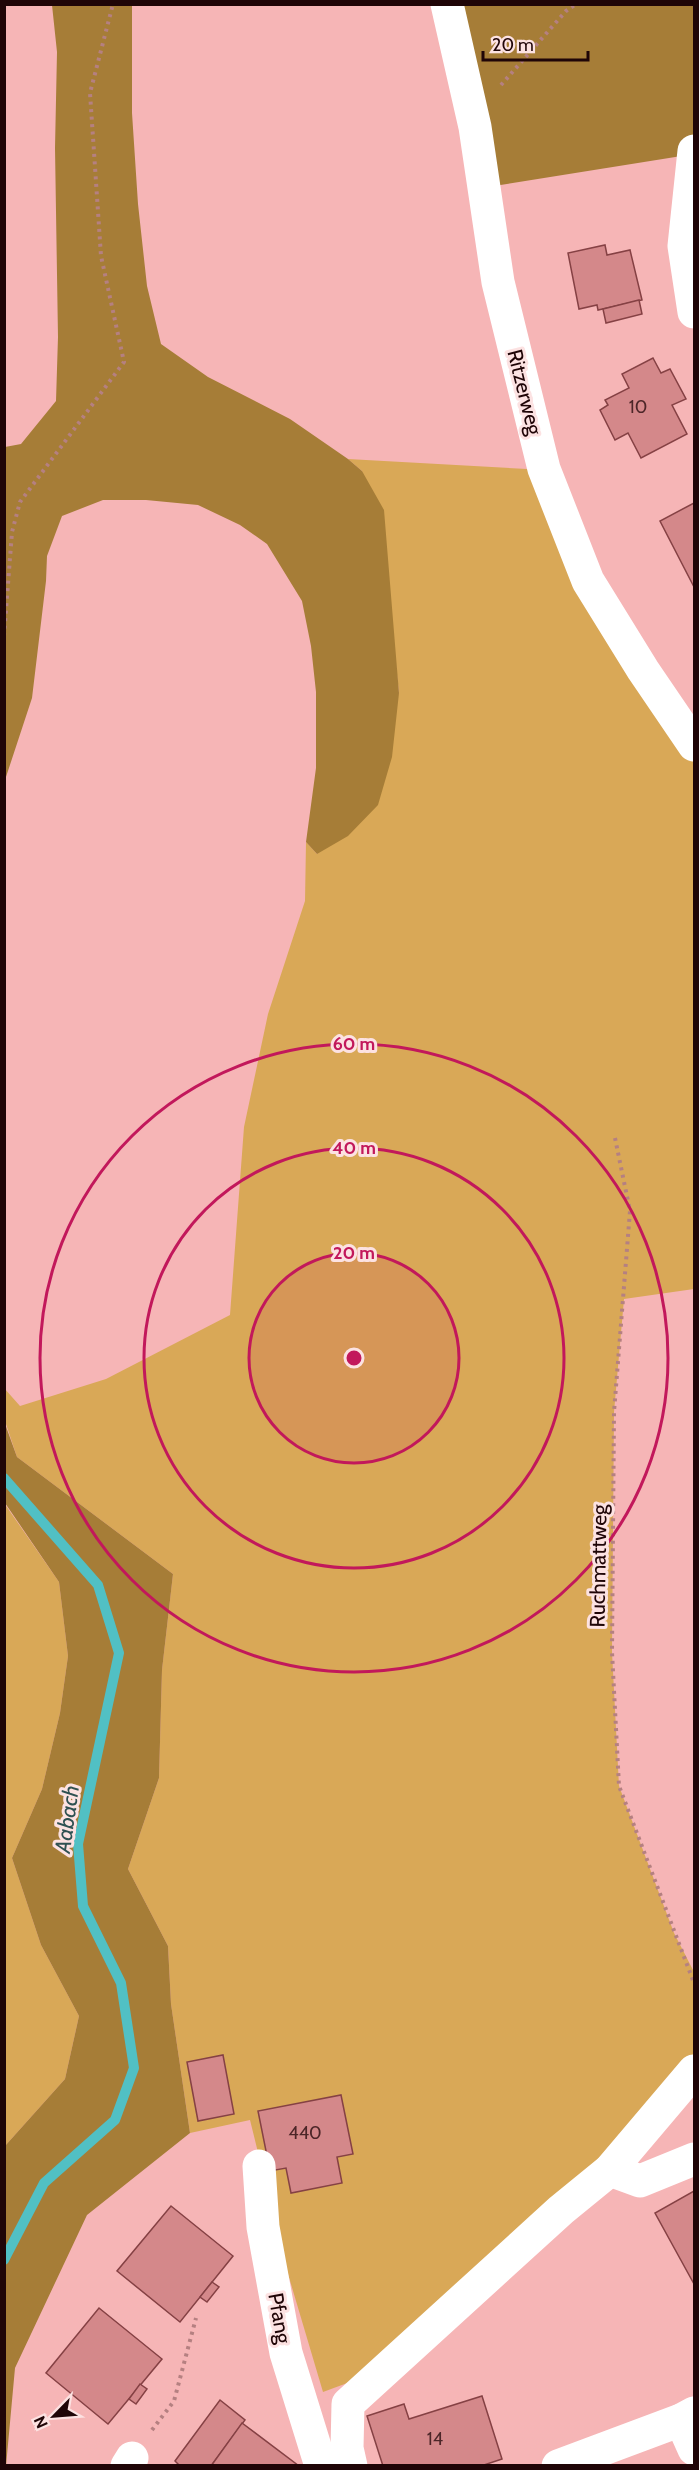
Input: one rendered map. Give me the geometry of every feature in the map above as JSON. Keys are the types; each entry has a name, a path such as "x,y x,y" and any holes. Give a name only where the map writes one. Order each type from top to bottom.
{"street":[{"name":"Ritzerweg","path":"447,4 475,127 498,282 544,469 588,581 694,745"},
{"path":"694,151 689,244 694,312"},
{"path":"351,2466 347,2448 348,2404 561,2210 610,2170 694,2071"},
{"path":"610,2170 640,2181 694,2159"},
{"name":"Pfang","path":"259,2166 263,2227 286,2353 321,2466"},
{"path":"558,2466 688,2416 694,2449"}],"path":[{"path":"4,636 12,532 20,502 124,362 101,256 90,93 113,4"},
{"path":"475,127 506,78 566,11 576,4"},
{"name":"Ruchmattweg","path":"615,1138 630,1211 614,1412 612,1652 619,1786 694,1983"},
{"path":"129,2462 174,2401 196,2318"}],"shaded area":[{"path":"447,4 694,5 694,154 488,187"},
{"path":"52,5 132,5 132,113 138,204 147,286 161,344 208,377 290,419 348,459 362,471 384,510 399,693 392,757 378,805 348,836 317,854 306,842 316,768 316,692 311,646 302,601 267,544 240,525 198,505 146,500 103,500 62,516 47,556 32,698 5,780 5,447 21,444 56,401 58,337 55,148 57,52"},
{"path":"348,459 546,470 572,539 694,736 694,1289 624,1299 614,1412 612,1652 619,1786 674,1933 694,1972 694,2088 350,2382 323,2392 288,2274 250,2120 190,2133 171,2004 168,1946 128,1869 159,1778 162,1670 173,1574 17,1457 5,1421 4,1388 20,1406 106,1379 230,1315 244,1127 268,1014 305,901 306,842 317,854 399,693 393,637 362,471"},
{"path":"4,1421 17,1457 173,1574 162,1670 159,1778 128,1869 168,1946 171,2004 190,2133 87,2215 15,2368 6,2466 5,2146 65,2079 79,2016 41,1945 12,1858 42,1789 60,1713 68,1656 59,1582 5,1503"},
{"path":"4,1503 59,1582 68,1656 60,1713 42,1789 12,1858 41,1945 79,2016 65,2079 5,2146"}],"building":[{"path":"605,245 607,255 630,250 642,300 598,310 597,305 579,309 568,253"},
{"path":"639,300 642,314 606,323 603,309"},
{"path":"653,358 661,373 670,369 686,399 672,405 687,434 641,458 628,433 615,440 600,410 608,405 605,400 629,388 622,374"},
{"path":"694,503 694,587 660,521"},
{"path":"223,2055 234,2114 198,2121 187,2062"},
{"path":"341,2095 353,2154 337,2157 342,2183 291,2193 286,2168 270,2171 258,2111"},
{"path":"694,2191 694,2284 655,2213"},
{"path":"171,2206 233,2256 180,2322 117,2271"},
{"path":"212,2282 219,2287 207,2302 200,2297"},
{"path":"99,2308 162,2359 108,2424 46,2373"},
{"path":"140,2384 147,2389 136,2404 129,2399"},
{"path":"482,2396 502,2459 481,2466 383,2466 367,2416 404,2404 409,2419"},
{"path":"220,2400 245,2420 211,2466 180,2466 175,2461"},
{"path":"242,2423 299,2466 211,2466"}],"waterway":[{"name":"Aabach","path":"4,1478 98,1585 119,1653 78,1844 83,1906 121,1983 134,2068 115,2120 44,2183 4,2260"}]}
